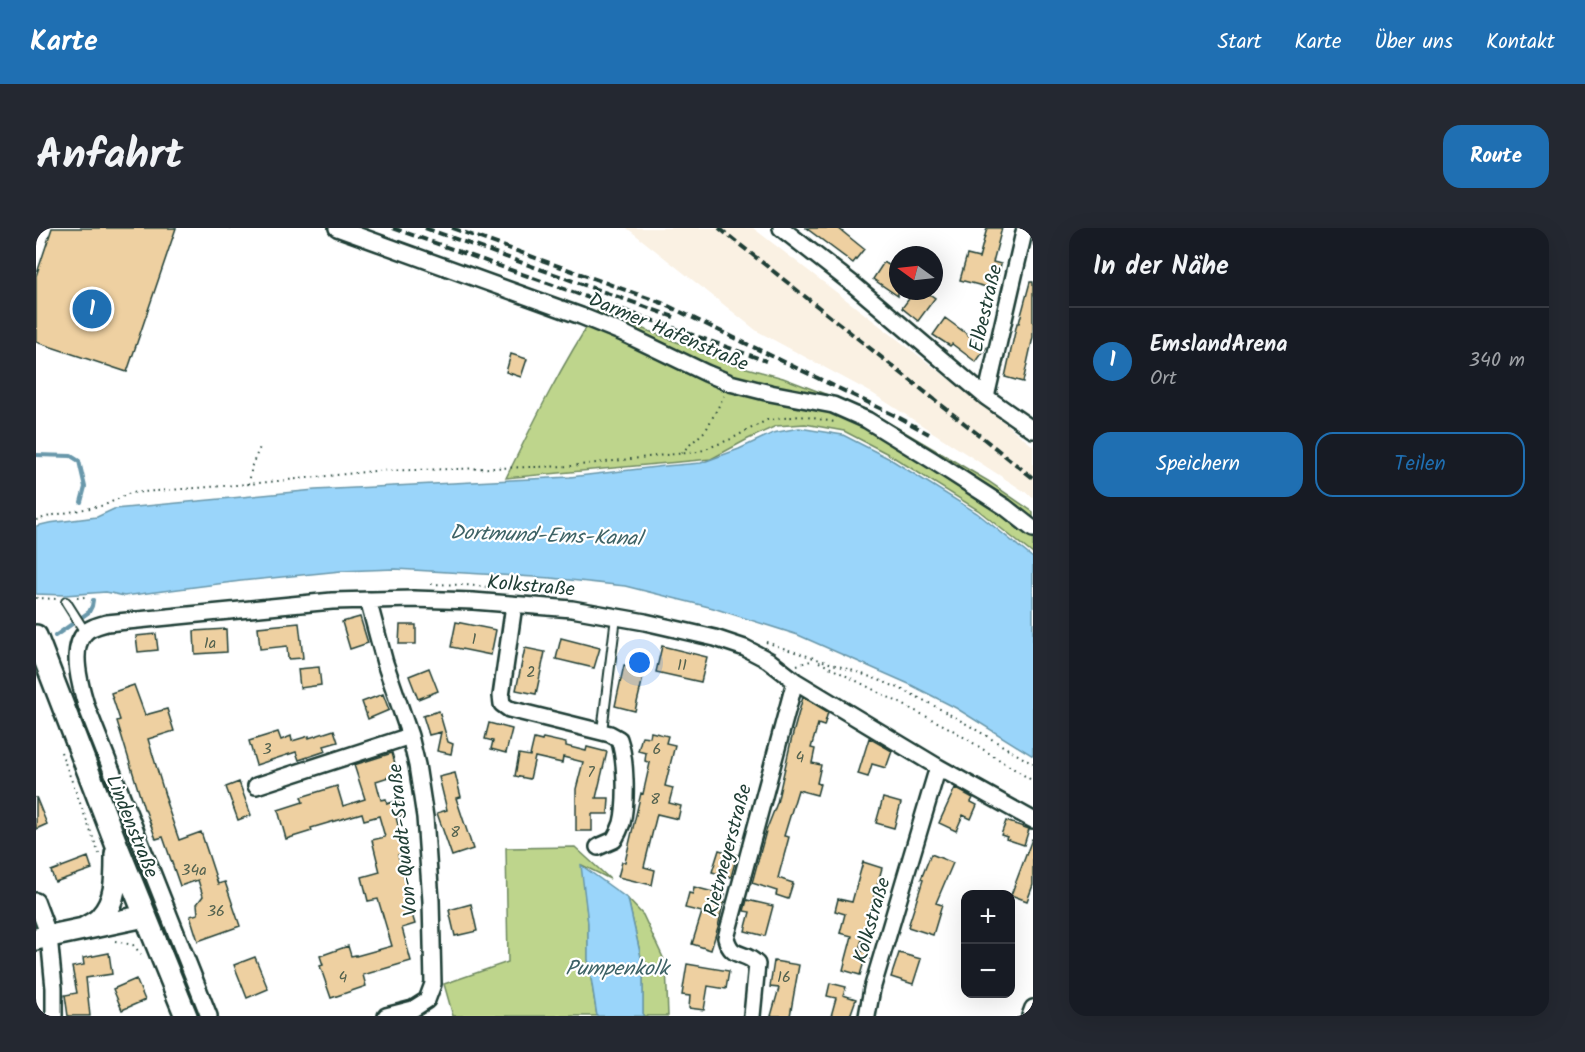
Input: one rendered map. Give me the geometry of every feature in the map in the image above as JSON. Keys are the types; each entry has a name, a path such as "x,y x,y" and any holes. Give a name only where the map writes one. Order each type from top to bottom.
{"main road":[{"name":"Lindenstraße","path":"36,636 108,850 145,916 186,1016"},
{"path":"85,928 100,918 113,897 116,884 108,850"},
{"path":"42,937 145,916"}],"street":[{"name":"Darmer Hafenstraße","path":"337,228 581,316 730,383 833,405 867,420 996,501 1033,529"},
{"path":"781,228 854,285 986,397 1033,430"},
{"name":"Elbestraße","path":"986,397 1027,247 1025,228"},
{"name":"Kolkstraße","path":"83,629 107,623 332,601 368,600 439,599 572,609 616,616 715,638 745,648 768,660 795,681 938,767 1033,820"},
{"name":"Von-Quadt-Straße","path":"368,600 417,765 432,901 433,984 427,1000 413,1009 386,1016"},
{"path":"514,605 501,696 502,704 509,709 602,731 619,739 623,751 625,806 621,825 614,840 598,847"},
{"name":"Lindenstraße","path":"83,629 77,654 80,685 87,708 210,1016"},
{"name":"Rietmeyerstraße","path":"752,1016 757,964 752,958 733,952 726,938 795,681"},
{"path":"256,786 410,736"},
{"name":"Kolkstraße","path":"867,1016 872,989 938,767"},
{"path":"36,901 54,988 54,1016"},
{"path":"1030,1016 1033,1008"}],"lane":[{"path":"66,602 83,629"},
{"path":"602,731 616,616"}],"path":[{"path":"230,228 234,231"},
{"path":"680,453 706,430 718,411 730,383"},
{"path":"36,520 105,505 130,493 375,471 571,466 698,452 731,439 767,420 801,416 836,422"},
{"path":"249,484 252,465 261,445"},
{"path":"36,598 45,597 66,602"},
{"path":"1033,764 952,716 905,692 861,673 815,659 951,729 1033,781"},
{"path":"60,749 108,850"},
{"path":"133,945 139,951"}],"shaded area":[{"path":"627,228 753,228 1033,446 1033,497 872,393 757,331"}],"green space":[{"path":"597,311 736,365 783,378 867,410 988,481 1033,512 1033,554 978,510 890,455 844,431 805,424 776,426 711,459 506,478 560,372"},
{"path":"575,847 610,879 582,865 588,923 588,959 597,1016 453,1016 444,984 508,962 506,848"},
{"path":"628,899 643,915 666,964 668,1016 643,1016 643,966"}],"water":[{"name":"Dortmund-Ems-Kanal","path":"799,428 843,435 890,459 977,513 1033,558 1033,756 956,708 909,684 798,635 713,608 625,586 551,578 395,569 341,571 124,596 106,592 65,595 36,594 36,526 49,523 97,517 114,509 315,490 570,477 701,463 773,433"},
{"name":"Pumpenkolk","path":"581,865 628,899 643,966 643,1016 597,1016 588,959 588,923"}],"building":[{"path":"52,228 176,228 127,372 36,342 36,276"},
{"path":"806,228 838,228 864,249 853,263"},
{"path":"987,228 1002,228 993,262 1001,264 994,289 960,280 967,255 979,258"},
{"path":"884,262 889,265 889,290 873,279"},
{"path":"1030,282 1033,282 1033,337 1023,382 1005,377 1017,323 1019,323"},
{"path":"908,300 934,300 918,321 902,308"},
{"path":"945,318 986,348 976,362 952,344 950,346 933,335"},
{"path":"511,354 527,359 521,377 506,372"},
{"path":"360,617 368,643 350,649 342,622"},
{"path":"456,622 496,630 491,655 451,647"},
{"path":"299,623 303,658 288,659 287,646 260,649 258,627"},
{"path":"400,625 416,625 416,644 399,644"},
{"path":"226,629 227,652 195,654 194,631"},
{"path":"156,634 158,650 138,652 136,636"},
{"path":"561,638 600,648 594,668 556,659"},
{"path":"662,646 707,657 701,682 656,672"},
{"path":"525,648 545,652 536,694 516,690"},
{"path":"624,665 645,669 635,711 615,706"},
{"path":"319,667 321,685 300,688 298,669"},
{"path":"429,668 438,691 418,699 409,676"},
{"path":"134,685 145,715 167,709 174,731 148,739 179,840 201,832 218,884 225,882 240,926 198,941 190,916 198,914 197,904 203,896 198,880 180,886 163,837 156,839 144,809 117,721 120,720 111,693"},
{"path":"383,694 389,710 368,719 362,702"},
{"path":"803,697 828,712 824,726 818,724 811,748 815,749 812,763 821,765 817,795 798,790 784,836 789,837 778,878 793,883 788,899 776,895 777,891 752,883 766,831 777,803"},
{"path":"439,711 448,742 453,744 451,754 437,751 441,732 429,735 423,716"},
{"path":"489,723 512,729 506,753 491,749 493,741 485,739"},
{"path":"334,730 338,742 324,746 326,751 299,760 296,752 256,765 249,741 278,732 281,740 291,736 292,741"},
{"path":"651,732 668,736 666,743 675,745 665,786 673,788 669,803 681,806 678,819 657,814 644,867 655,870 652,885 618,877 622,862 625,862 650,763 645,761 646,753 638,751 642,736 650,737"},
{"path":"543,738 566,743 566,746 586,751 587,747 607,752 596,798 609,798 608,814 592,814 592,831 576,831 576,789 583,762 563,757 562,763 535,757 530,779 515,776 519,754 530,756 534,739 542,741"},
{"path":"869,738 892,751 886,768 872,764 868,777 858,774"},
{"path":"392,753 398,774 376,781 381,800 386,799 387,804 399,800 404,815 396,817 405,853 398,855 407,888 404,888 415,924 402,928 411,961 363,975 366,986 331,998 320,966 323,965 320,956 348,946 351,956 356,956 392,946 378,899 368,901 362,877 380,872 372,840 385,837 379,816 364,820 362,813 311,828 312,831 286,839 278,810 303,802 301,797 337,786 343,806 365,799 354,765"},
{"path":"455,773 461,797 456,798 473,849 452,856 437,813 447,810 439,777"},
{"path":"239,782 251,815 238,820 226,787"},
{"path":"955,788 973,798 971,802 977,805 971,819 963,815 956,831 939,823"},
{"path":"36,797 47,824 36,829"},
{"path":"883,798 901,803 894,828 876,823"},
{"path":"1006,821 1029,829 1024,845 1001,835"},
{"path":"1033,839 1033,885 1027,901 1015,896 1015,890 1013,890"},
{"path":"719,850 737,855 731,877 712,872"},
{"path":"931,854 953,863 936,903 942,905 933,935 908,927 923,880 921,879"},
{"path":"88,857 92,869 55,882 51,871"},
{"path":"863,862 882,868 859,950 867,952 860,975 843,970 852,936 840,933 845,914 835,911 838,899 852,902"},
{"path":"694,887 725,895 711,950 692,944 702,912 685,908 689,893 693,894"},
{"path":"747,900 773,906 765,936 745,931 750,912 744,911"},
{"path":"471,904 477,931 455,936 449,910"},
{"path":"109,953 112,974 86,978 90,1016 68,1016 65,995 77,993 72,967 84,965 83,958"},
{"path":"899,953 921,959 913,984 891,977"},
{"path":"255,957 268,989 247,998 234,965"},
{"path":"774,961 799,965 790,1016 771,1016 779,988 770,987"},
{"path":"687,964 729,971 726,989 708,986 704,1010 689,1008 690,996 682,995"},
{"path":"136,979 145,1000 122,1010 113,989"},
{"path":"830,983 846,987 843,995 856,999 850,1016 831,1016 836,998 827,996"}],"waterway":[{"path":"36,455 71,456 79,461 85,487 81,502"},
{"path":"55,636 89,612 93,600"}],"railway":[{"path":"393,228 766,361"},
{"path":"425,228 674,317"},
{"path":"452,228 662,303 929,434"},
{"path":"719,228 1033,478"}],"place":[{"name":"EmslandArena","path":"92,309"}]}
